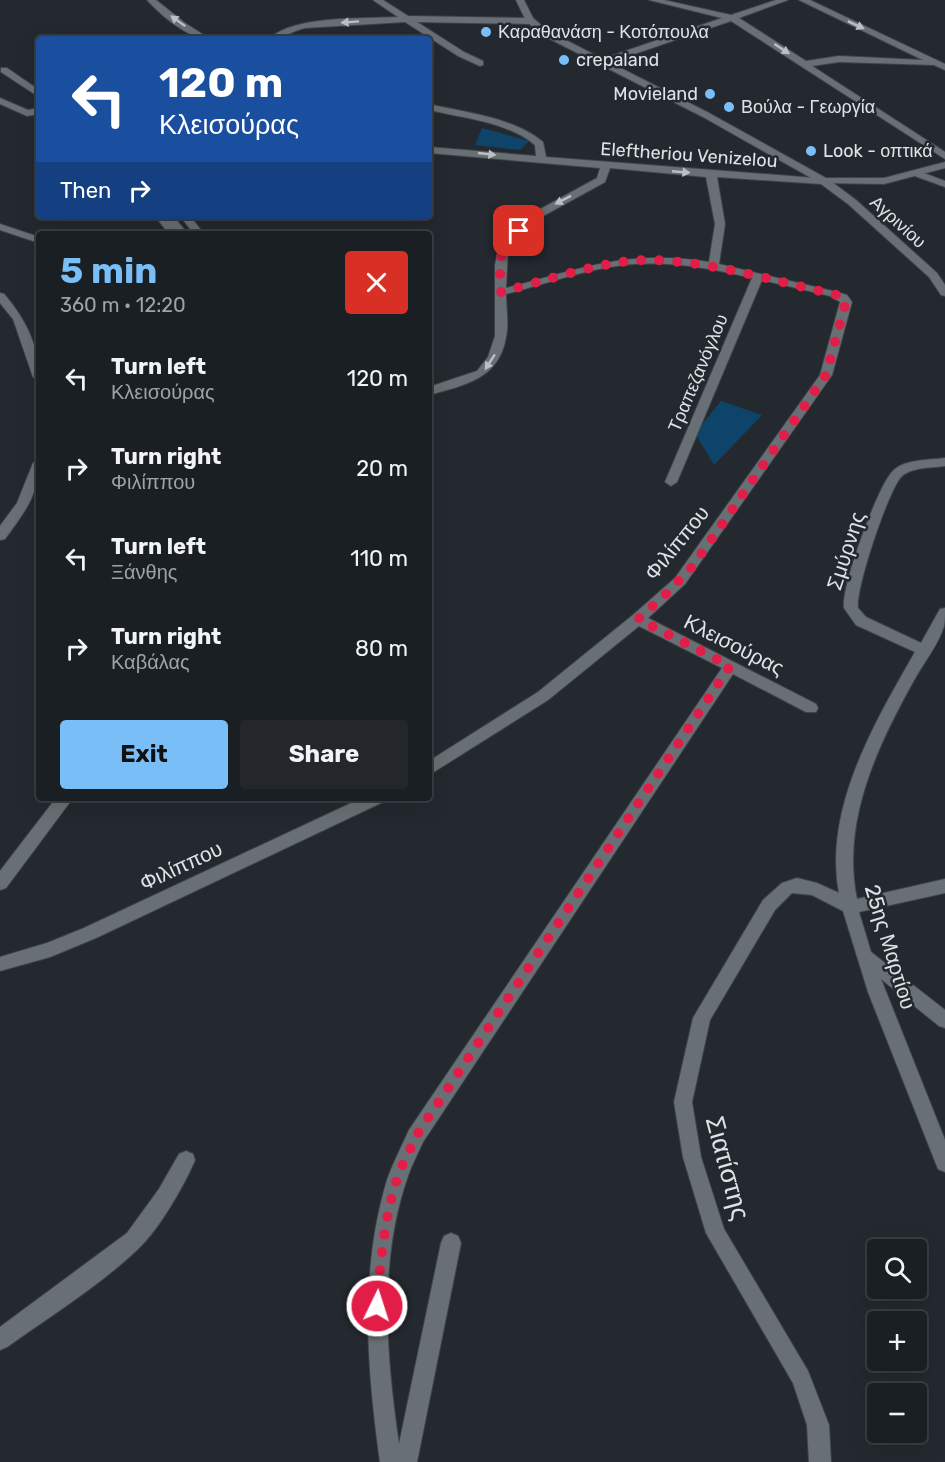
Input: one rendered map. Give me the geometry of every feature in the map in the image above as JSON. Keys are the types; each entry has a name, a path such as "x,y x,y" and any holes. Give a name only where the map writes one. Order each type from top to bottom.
{"street":[{"path":"151,0 182,25 202,36"},
{"path":"377,0 461,54 480,63"},
{"path":"277,36 283,31 299,26 408,19 530,21 520,0"},
{"path":"653,0 733,18 945,156"},
{"path":"602,62 784,0"},
{"path":"803,0 942,64"},
{"name":"Αγρινίου","path":"530,21 545,33 706,114 824,181 852,202 933,275 945,293"},
{"path":"805,64 839,59 942,64"},
{"path":"2,69 36,81"},
{"path":"2,69 36,92"},
{"path":"0,101 27,113 36,112"},
{"path":"432,108 487,121 530,136 540,144 542,160"},
{"name":"Eleftheriou Venizelou","path":"432,150 606,166 824,181 878,181 945,165"},
{"path":"432,390 472,379 488,368 494,358 501,336 501,255 507,243 539,214 601,180 606,166"},
{"path":"916,173 945,184"},
{"path":"711,174 720,224 712,268"},
{"path":"162,219 172,231"},
{"path":"170,219 180,231"},
{"path":"178,219 188,231"},
{"path":"187,219 197,231"},
{"path":"0,227 36,239"},
{"path":"501,292 630,261 661,261 758,277"},
{"name":"Φιλίππου","path":"432,767 543,696 665,595 692,567 826,375 845,305 843,297 758,277"},
{"name":"Τραπεζανόγλου","path":"671,482 758,277"},
{"path":"0,296 18,318 36,369"},
{"name":"Σμύρνης","path":"924,650 861,621 854,614 850,602 868,541 894,477 904,470 945,462"},
{"path":"0,536 23,504 36,471"},
{"name":"25ης Μαρτίου","path":"945,613 884,724 855,790 844,843 850,907 864,956 945,1163"},
{"name":"Κλεισούρας","path":"638,619 811,708"},
{"path":"391,1462 378,1379 376,1327 380,1265 387,1219 398,1178 416,1136 730,666"},
{"path":"0,883 63,801"},
{"name":"Φιλίππου","path":"0,964 50,950 90,933 371,801"},
{"name":"Σιατίστης","path":"820,1462 818,1425 801,1378 716,1233 692,1157 683,1102 702,1018 777,894 786,886 800,885 815,888 850,907"},
{"path":"850,907 945,886"},
{"path":"864,956 945,1020"},
{"path":"0,1340 134,1240 160,1205 186,1160"},
{"path":"406,1462 451,1243"}],"shaded area":[{"path":"482,128 529,141 520,150 475,145"},
{"path":"721,401 762,415 714,465 695,433"}],"place":[{"name":"Καραθανάση - Κοτόπουλα","path":"486,32"},
{"name":"crepaland","path":"564,60"},
{"name":"Movieland","path":"710,94"},
{"name":"Βούλα - Γεωργία","path":"729,107"},
{"name":"Look - οπτικά","path":"811,151"}],"route":[{"path":"377,1306 387,1219 398,1178 416,1136 730,666 638,619 692,567 826,375 845,305 843,297 833,294 712,268 651,260 611,264 501,292 500,266 503,248 519,231"}]}
